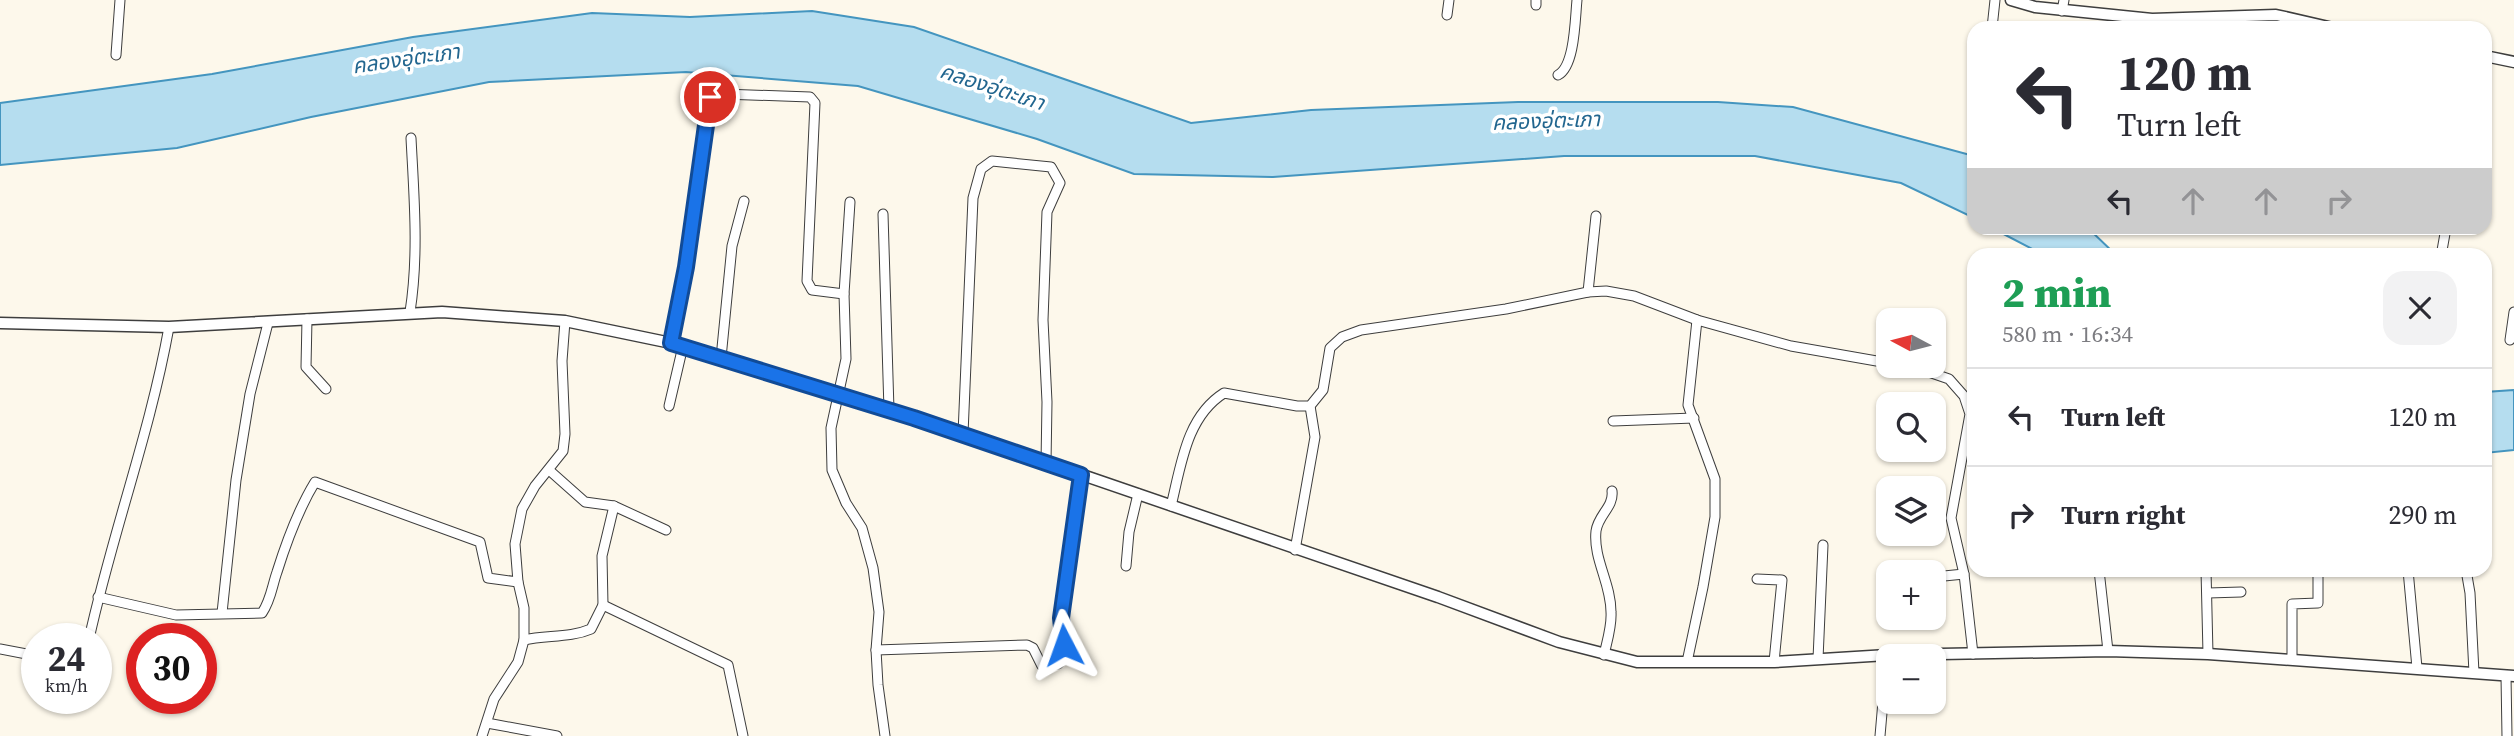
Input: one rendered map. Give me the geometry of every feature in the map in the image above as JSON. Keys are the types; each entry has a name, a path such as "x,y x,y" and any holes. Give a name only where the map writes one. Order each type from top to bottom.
{"street":[{"path":"116,55 120,0"},
{"path":"1447,15 1449,0"},
{"path":"1558,75 1570,60 1577,0"},
{"path":"1993,21 1995,0"},
{"path":"2011,0 2035,7 2063,5 2152,19 2187,21"},
{"path":"2236,21 2276,15 2302,21"},
{"path":"2492,57 2514,62"},
{"path":"671,343 686,267 710,97 723,94 810,97 815,103 807,281 813,290 844,294"},
{"path":"410,312 416,249 411,138"},
{"path":"963,434 973,198 981,169 992,161 1051,167 1059,183 1047,212 1043,320 1048,402 1046,463"},
{"path":"721,358 732,246 744,201"},
{"path":"850,202 844,294 846,359 831,428 832,470 846,503 862,528 873,568 879,612 876,650 878,685 885,736"},
{"path":"883,214 889,410"},
{"path":"1588,292 1596,216"},
{"path":"1294,550 1315,437 1310,406 1323,390 1330,348 1342,337 1361,330 1506,309 1605,291 1634,296 1697,320 1791,346 1876,361"},
{"path":"0,323 169,327 268,323 410,312 565,321 683,346 889,410 1438,597 1559,642 1604,655 1637,662 1774,662 1876,656"},
{"path":"2510,340 2514,312"},
{"path":"307,319 306,367 326,388"},
{"path":"1687,662 1715,517 1715,479 1688,405 1697,320"},
{"path":"482,736 494,699 518,662 524,640 524,608 518,582 515,544 522,509 535,486 563,452 565,434 562,361 565,321"},
{"path":"222,613 236,480 250,394 268,323"},
{"path":"93,623 153,404 169,327"},
{"path":"669,406 683,346"},
{"path":"1946,378 1964,396 1967,411"},
{"path":"1171,506 1189,434 1216,398 1224,393 1310,406"},
{"path":"1613,421 1694,418"},
{"path":"1967,432 1951,517 1964,574 1973,654"},
{"path":"549,470 585,502 614,506 666,530"},
{"path":"876,650 1027,645 1033,648 1041,666 1058,664 1064,653 1061,618 1081,475"},
{"path":"99,597 176,614 262,613 268,604 299,509 315,482 481,542 488,578 518,582"},
{"path":"1604,655 1612,612 1605,572 1598,559 1596,529 1613,499 1612,491"},
{"path":"1126,566 1129,532 1138,494"},
{"path":"524,640 543,636 575,635 591,629 603,605 601,564 614,506"},
{"path":"1818,659 1823,545"},
{"path":"1946,576 1964,574"},
{"path":"2100,577 2108,651"},
{"path":"2207,577 2208,654"},
{"path":"2292,659 2292,604 2318,603 2318,577"},
{"path":"2409,577 2417,668"},
{"path":"2467,577 2474,673"},
{"path":"1757,579 1782,580 1774,662"},
{"path":"2208,593 2241,592"},
{"path":"603,605 728,664 743,736"},
{"path":"0,649 21,653"},
{"path":"1946,654 2108,651 2208,654 2510,676 2507,736"},
{"path":"1880,736 1882,714"},
{"path":"487,723 557,736"}],"water":[{"name":"คลองอุ่ตะเภา","path":"812,11 914,27 1191,123 1311,110 1518,102 1718,102 1793,107 1967,154 1967,215 1901,183 1755,156 1564,156 1273,177 1134,174 1037,139 858,86 686,72 489,82 311,117 177,148 0,165 0,103 212,74 413,37 592,13 690,17"},
{"path":"2005,235 2095,235 2109,248 2031,248"},
{"path":"2514,390 2514,450 2492,452 2492,392"}],"route":[{"path":"710,97 686,267 671,343 914,418 1081,475 1061,618 1064,645"}]}
